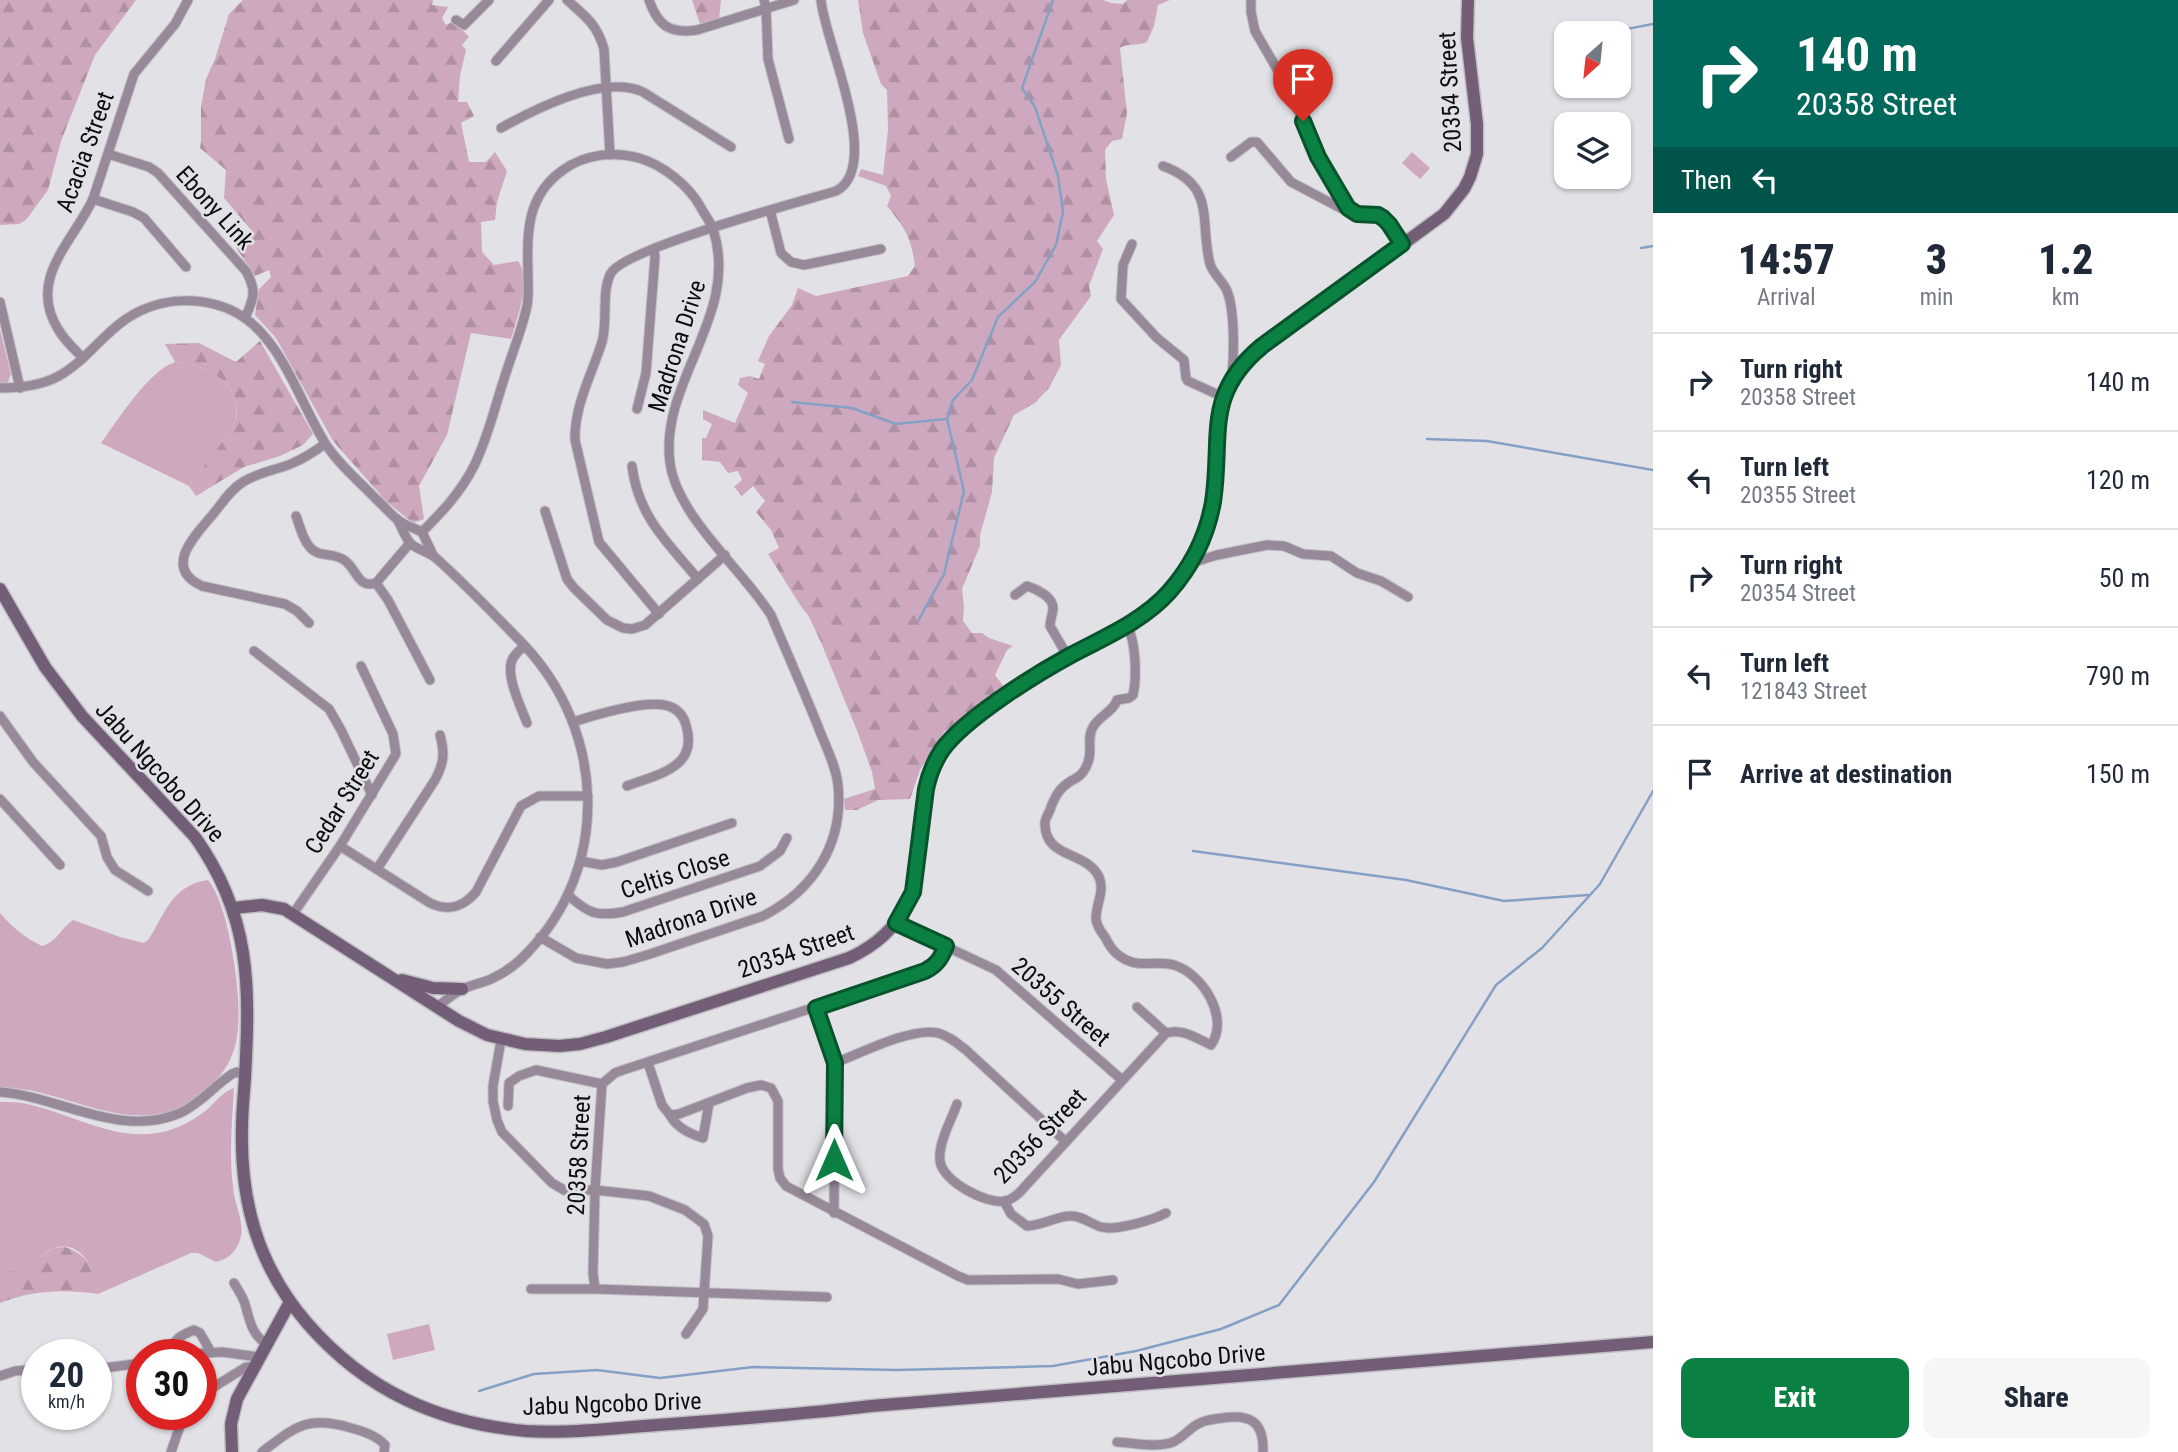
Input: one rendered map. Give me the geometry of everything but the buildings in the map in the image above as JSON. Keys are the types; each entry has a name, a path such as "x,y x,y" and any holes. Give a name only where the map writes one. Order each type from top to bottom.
{"main road":[{"name":"20354 Street","path":"233,908 275,906 293,914 478,1031 501,1040 537,1046 580,1044 606,1037 849,958 868,949 896,923 913,892 926,789 942,750 982,714 1028,681 1128,625 1156,605 1191,563 1207,528 1212,505 1219,411 1232,378 1245,360 1444,214 1455,202 1470,177 1478,134 1467,38 1468,0"},
{"name":"Jabu Ngcobo Drive","path":"0,589 57,684 82,716 195,837 208,856 233,908 243,946 247,981 242,1136 244,1184 249,1213 264,1255 290,1302 328,1346 380,1387 429,1411 528,1431 606,1429 1653,1342"},
{"path":"385,974 433,988 462,989"},
{"path":"232,1452 230,1432 237,1399 290,1302"}],"street":[{"name":"Acacia Street","path":"83,358 56,326 47,289 48,279 56,260 85,217 93,200 134,74 175,24 188,0"},
{"path":"456,20 462,25 466,24 489,0"},
{"path":"496,61 549,0"},
{"path":"567,0 589,19 600,33 604,49 610,155"},
{"path":"649,0 663,25 684,32 697,30 765,4 793,0"},
{"path":"659,614 599,542 575,440 575,427 604,334 609,278 618,265 654,250 712,227 836,191 848,182 853,171 851,114 823,17 821,0"},
{"path":"1251,0 1255,31 1292,95 1318,157 1344,204 1353,212"},
{"path":"765,4 768,59 789,139"},
{"path":"501,128 564,97 607,89 631,88 643,92 731,147"},
{"path":"1231,157 1251,142 1257,142 1291,182 1343,210 1378,215 1389,224 1402,244"},
{"name":"Ebony Link","path":"108,154 149,167 158,173 246,271 254,295 245,318"},
{"name":"Madrona Drive","path":"376,583 458,492 480,454 527,305 528,230 536,203 548,184 567,167 590,157 610,155 639,158 665,171 697,200 712,227 719,279 716,300 673,411 669,439 673,481 682,500 759,595 771,615 831,758 838,783 838,811 832,838 822,863 799,893 763,916 623,962 607,964 576,958 540,937"},
{"path":"1163,166 1191,182 1203,208 1211,266 1229,297 1234,342 1232,378"},
{"path":"93,200 144,218 186,267"},
{"path":"771,210 781,253 791,262 804,265 881,250"},
{"path":"1132,244 1123,265 1121,299 1157,338 1184,360 1188,381 1223,397"},
{"path":"637,409 646,373 654,250"},
{"path":"0,388 20,388 59,376 124,321 155,306 193,300 215,303 245,318 267,339 326,444 356,479 524,646 555,684 573,722 584,756 588,822 576,880 527,953 505,972 483,983 462,989 438,1007"},
{"path":"0,302 20,388"},
{"path":"309,623 285,604 195,583 187,575 183,561 187,545 234,489 244,481 306,457 326,444"},
{"path":"632,466 636,490 647,517 698,579"},
{"path":"545,510 567,579 607,620 623,628 632,629 645,625 726,555"},
{"path":"296,516 311,550 343,559 361,582 376,583 388,600 430,680"},
{"path":"1191,563 1267,545 1284,546 1303,554 1331,556 1348,569 1381,581 1408,597"},
{"path":"1015,596 1027,586 1039,591 1051,601 1053,609 1050,626 1068,657"},
{"path":"1128,625 1135,672 1133,695 1117,700 1114,707 1090,729 1091,753 1085,770 1058,792 1044,822 1054,847 1088,863 1097,873 1102,884 1096,919 1117,954 1137,964 1175,965 1203,985 1216,1013 1216,1035 1212,1045 1185,1032 1166,1033 1137,1007"},
{"path":"524,646 513,659 510,668 511,679 527,723"},
{"path":"254,651 328,709 372,795"},
{"name":"Cedar Street","path":"293,914 393,762 396,748 393,734 361,666"},
{"path":"573,722 607,712 654,704 675,709 681,715 686,724 689,743 683,760 670,769 627,786"},
{"path":"0,716 33,762 101,836 107,857 115,870 148,891"},
{"path":"377,869 443,765 444,750 440,735"},
{"path":"340,846 430,903 447,908 457,907 476,892 521,806 539,796 588,796"},
{"path":"0,799 60,865"},
{"path":"580,861 594,865 617,862 732,822"},
{"name":"Celtis Close","path":"568,895 590,912 606,915 623,912 761,866 780,851 787,838"},
{"name":"20355 Street","path":"896,923 996,970 1121,1079"},
{"name":"20358 Street","path":"595,1289 595,1190 602,1084 615,1073 925,971 937,964 946,946"},
{"path":"816,1008 835,1063 834,1213"},
{"path":"835,1063 913,1033 937,1033 949,1037 966,1049 1066,1142"},
{"name":"20356 Street","path":"957,1104 940,1156 942,1170 950,1179 979,1196 1004,1201 1019,1193 1166,1033"},
{"path":"501,1040 493,1086 497,1120 502,1132 558,1188 649,1196 685,1210 704,1224 708,1236 703,1309 686,1334"},
{"path":"648,1063 662,1105 678,1125 703,1138 709,1103"},
{"path":"508,1106 510,1082 536,1070 602,1084"},
{"path":"0,1092 28,1095 101,1117 150,1120 181,1112 232,1074 237,1072 245,1076"},
{"path":"670,1115 747,1088 761,1085 771,1088 778,1101 778,1169 780,1178 792,1190 968,1280 1058,1279 1078,1284 1113,1280"},
{"path":"1004,1201 1011,1214 1027,1226 1072,1215 1111,1228 1153,1219 1166,1213"},
{"path":"234,1283 251,1326 257,1337 266,1344"},
{"path":"531,1289 827,1297"},
{"path":"177,1339 194,1330 203,1339"},
{"path":"217,1353 256,1362"},
{"path":"217,1385 256,1362"},
{"path":"0,1376 21,1370"},
{"path":"1117,1442 1172,1442 1199,1423 1240,1415 1259,1427 1263,1452"},
{"path":"261,1452 307,1423 323,1421 375,1437 385,1445 384,1452"},
{"path":"171,1452 180,1430"}],"green space":[{"path":"0,0 136,0 95,55 61,141 48,190 26,220 19,224 0,225"},
{"path":"243,0 433,0 432,5 448,7 442,18 446,25 454,21 469,37 462,45 466,50 458,102 467,102 474,116 461,123 469,162 486,162 495,152 507,171 497,202 495,220 481,222 482,252 494,265 518,261 524,278 524,289 511,339 471,333 447,435 419,486 424,519 413,523 387,502 333,441 276,338 255,315 259,289 271,277 269,270 255,276 235,246 252,231 224,198 226,170 200,148 201,106 206,79 229,14"},
{"path":"692,0 721,0 719,19 700,24"},
{"path":"858,0 1103,0 1123,4 1127,0 1170,0 1158,5 1154,26 1147,42 1120,48 1127,113 1122,139 1112,141 1105,150 1106,179 1114,215 1097,241 1103,249 1089,286 1091,296 1059,340 1061,365 1049,388 1035,403 1014,415 994,458 992,492 980,535 980,546 962,589 963,621 972,633 982,633 1013,646 1007,650 995,675 1004,687 944,732 920,770 910,799 878,800 857,810 845,810 844,799 875,789 858,733 808,615 768,554 779,548 771,530 756,512 765,501 753,486 742,496 734,487 742,480 738,471 728,473 720,462 702,460 702,438 706,438 712,424 703,419 703,410 735,423 748,393 738,385 740,378 750,376 759,379 765,364 758,361 769,336 792,305 798,288 816,296 908,276 915,266 906,233 887,206 891,196 886,186 858,176 861,169 883,175 888,130 887,90 881,84 863,33"},
{"path":"1412,152 1430,168 1420,179 1402,163"},
{"path":"0,330 11,374 8,382 0,386"},
{"path":"260,341 313,434 303,445 280,456 244,467 196,496 189,486 231,431 236,402 223,381 200,367 175,362 165,344 199,343 236,362"},
{"path":"175,362 200,367 213,373 231,391 236,402 231,431 189,486 101,443 154,375"},
{"path":"208,880 215,890 229,936 238,1012 235,1048 218,1079 208,1089 189,1104 169,1112 127,1115 37,1092 0,1087 0,913 19,932 42,946 51,942 73,920 144,943 178,893 186,887"},
{"path":"234,1088 232,1175 242,1230 238,1246 229,1256 216,1262 198,1253 191,1253 98,1294 92,1268 73,1248 52,1249 27,1265 0,1277 0,1102 27,1104 113,1131 149,1134 179,1127 200,1115"},
{"path":"65,1247 90,1264 96,1278 98,1294 48,1292 25,1295 0,1303 0,1277 29,1264 54,1248"},
{"path":"429,1324 435,1350 393,1360 387,1334"}],"waterway":[{"path":"918,621 944,574 964,491 947,419 953,400 972,380 998,317 1035,282 1056,245 1063,212 1058,176 1035,107 1022,88 1053,0"},
{"path":"1631,28 1653,24"},
{"path":"1641,248 1653,246"},
{"path":"792,402 852,408 896,424 946,419"},
{"path":"1427,439 1487,441 1653,470"},
{"path":"479,1391 534,1374 597,1370 660,1378 753,1367 897,1370 1053,1366 1136,1351 1221,1329 1279,1305 1374,1182 1496,985 1542,948 1600,884 1653,791"},
{"path":"1193,851 1406,880 1504,901 1588,895"}],"route":[{"path":"834,1160 835,1063 816,1008 925,971 937,964 946,946 896,923 913,892 926,789 929,776 942,750 982,714 1028,681 1136,620 1168,593 1191,563 1207,528 1214,491 1219,411 1232,378 1245,360 1262,346 1402,244 1383,218 1378,215 1357,214 1344,204 1318,157 1303,121"}]}
